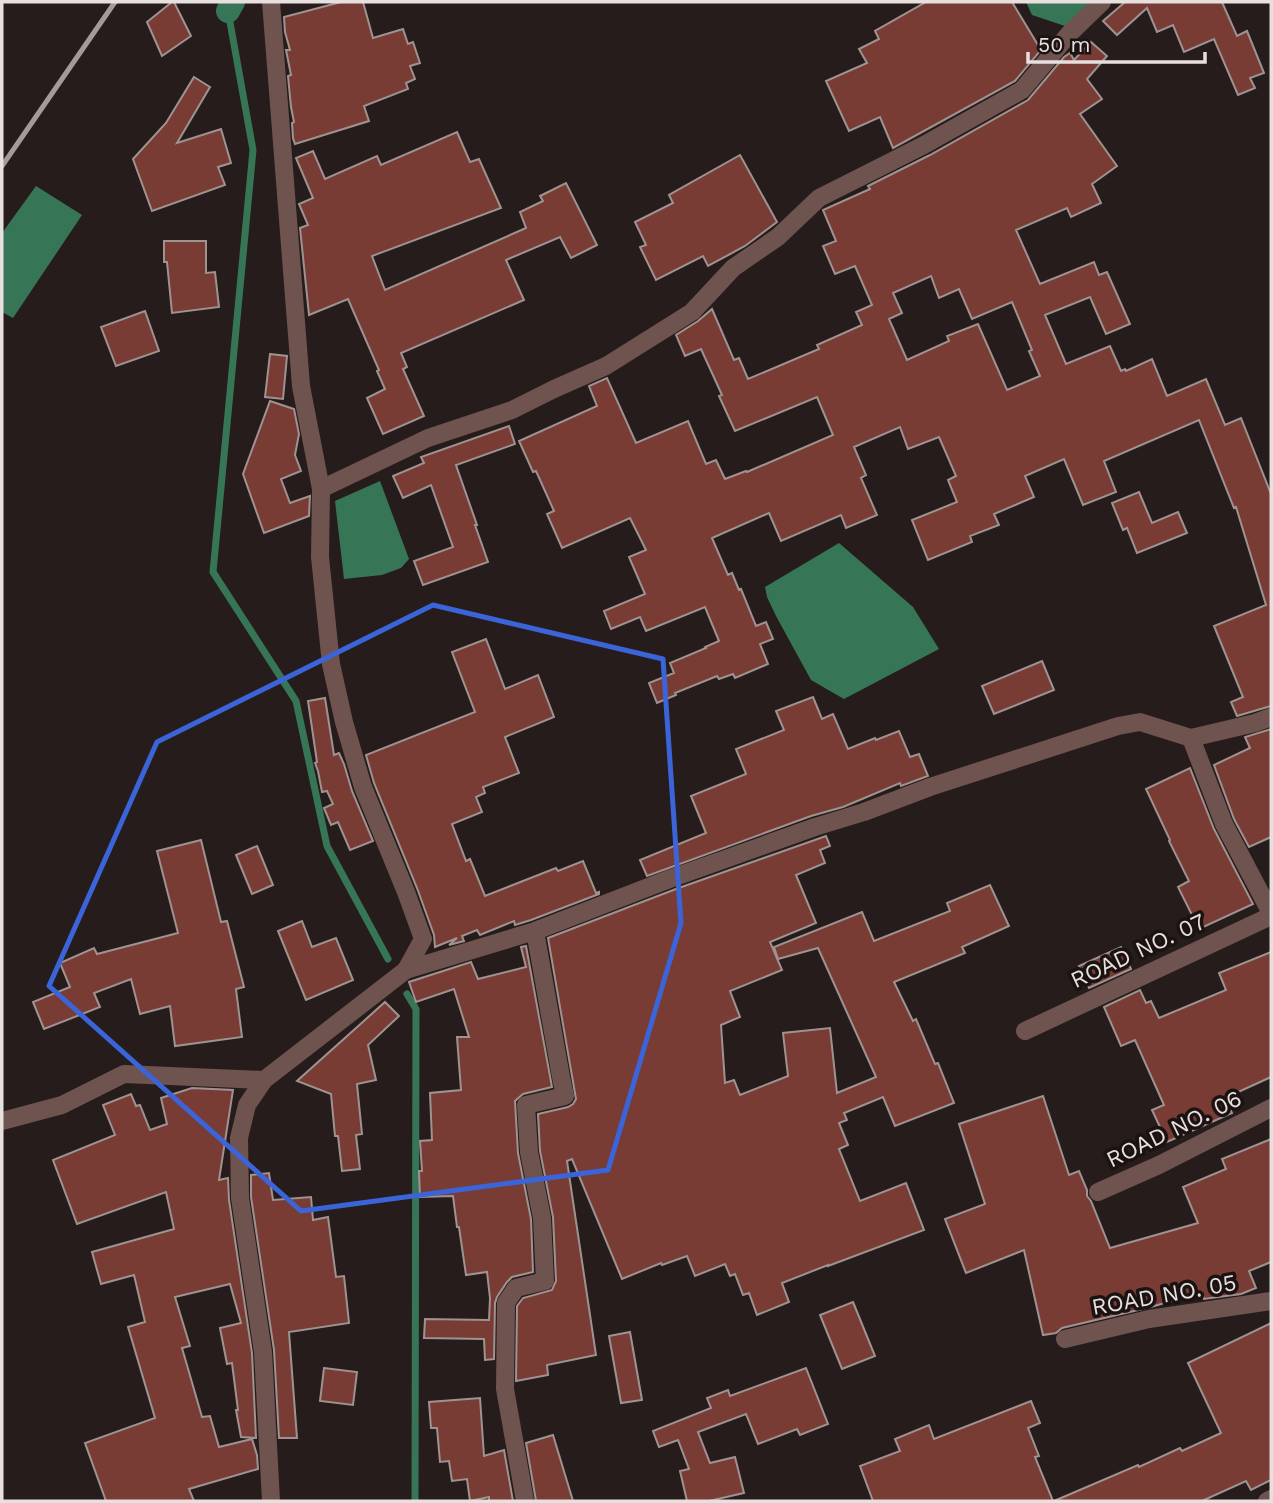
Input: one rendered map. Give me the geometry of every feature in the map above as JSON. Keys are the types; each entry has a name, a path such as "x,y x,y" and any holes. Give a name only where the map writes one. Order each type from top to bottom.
{"street":[{"path":"321,489 428,438 512,410 606,366 692,312 733,268 778,237 819,198 1023,90 1069,34 1102,2"},
{"path":"272,3 301,386 321,489 320,557 331,664 363,787 423,939 406,970"},
{"path":"271,1501 263,1352 240,1199 239,1138 247,1105 264,1080 406,970 535,931 815,827 1118,726 1140,722 1191,738 1255,723 1271,716"},
{"path":"1191,738 1224,824 1271,914"},
{"name":"ROAD NO. 07","path":"1025,1031 1271,914"},
{"path":"525,1501 505,1389 506,1303 516,1289 545,1281 542,1218 529,1152 526,1105 565,1096 535,931"},
{"path":"2,1121 62,1105 124,1074 264,1080"},
{"name":"ROAD NO. 06","path":"1098,1192 1159,1165 1271,1108"},
{"name":"ROAD NO. 05","path":"1065,1339 1149,1319 1271,1301"}],"highlighted area":[{"path":"433,605 663,659 681,923 608,1170 301,1211 49,986 157,742"}],"shaded area":[{"path":"1026,2 1095,2 1068,27 1032,15"},
{"path":"36,186 82,215 13,318 2,312 2,233"},
{"path":"380,481 409,559 401,568 382,575 344,579 335,501"},
{"path":"839,543 913,607 939,649 844,699 811,680 776,616 765,587"}],"building":[{"path":"172,2 191,36 162,56 147,22"},
{"path":"341,2 363,2 373,38 403,29 408,44 413,42 420,63 410,66 415,79 406,83 408,89 364,106 369,121 295,144 288,76 291,75 286,50 290,50 284,17"},
{"path":"926,2 1012,2 1041,50 1015,81 893,148 880,117 849,131 826,81 867,63 859,49 879,39 875,31"},
{"path":"1125,2 1222,2 1237,36 1247,31 1264,73 1250,78 1255,88 1238,95 1214,39 1184,52 1173,25 1157,32 1147,8 1117,35 1103,21"},
{"path":"1091,42 1107,56 1087,79 1102,99 1080,114 1117,166 1092,184 1101,203 1071,217 1067,208 1016,230 1040,284 1094,262 1099,275 1107,272 1130,324 1106,334 1090,297 1045,315 1066,364 1110,346 1121,371 1152,359 1167,396 1206,379 1225,425 1241,418 1271,494 1271,706 1237,716 1231,702 1243,697 1214,626 1266,605 1236,507 1234,508 1199,420 1104,461 1116,492 1083,505 1064,459 1025,476 1034,497 994,514 999,525 970,536 972,542 928,560 912,520 957,502 948,480 956,476 939,437 908,449 900,427 854,447 866,475 861,478 877,515 846,528 841,515 781,541 769,513 712,538 728,575 732,573 739,590 741,589 756,626 766,622 773,639 760,644 768,664 735,678 733,674 719,679 717,676 657,703 649,683 674,673 670,663 719,641 705,607 646,631 640,617 611,629 604,611 645,594 629,557 646,550 630,518 562,548 547,514 554,511 519,441 597,406 589,386 607,378 636,443 688,421 706,464 716,460 725,479 833,435 817,397 735,431 701,349 685,356 676,335 712,309 734,360 739,358 748,379 819,349 817,345 862,325 856,312 872,305 855,266 835,274 823,246 836,241 823,210 870,189 868,186 1028,100 1064,57 1070,53 1074,60","holes":["931,276 939,298 959,289 972,319 1012,302 1040,376 1007,390 978,324 947,336 949,341 907,360 889,319 902,313 893,293"]},
{"path":"194,77 210,87 177,143 221,129 231,163 218,167 225,185 152,211 133,159 166,123"},
{"path":"457,132 470,162 479,159 501,208 372,256 385,290 526,228 520,212 543,201 540,196 566,183 597,245 571,258 560,237 506,260 524,300 401,353 407,367 403,369 424,416 383,434 367,398 385,389 348,299 309,315 300,228 308,225 299,204 313,198 296,158 313,151 325,179 377,156 381,165"},
{"path":"740,155 777,222 745,246 708,266 703,256 656,280 640,247 646,245 635,222 673,203 669,195"},
{"path":"164,241 206,241 206,273 215,272 219,307 172,313 167,262 164,262"},
{"path":"145,311 159,351 116,366 101,327"},
{"path":"270,354 287,356 283,399 265,397"},
{"path":"270,401 294,409 299,434 295,455 301,471 281,479 290,503 310,496 309,516 264,533 243,474"},
{"path":"509,426 515,444 456,465 488,562 423,585 414,561 453,547 431,485 403,498 393,476 424,463 421,457"},
{"path":"1139,492 1152,523 1178,512 1187,533 1137,553 1127,528 1123,530 1112,503"},
{"path":"486,639 505,689 538,675 554,717 505,737 519,773 483,787 485,793 476,797 482,812 452,824 466,861 470,859 485,896 556,868 558,871 583,861 596,893 599,894 531,920 515,925 514,921 480,935 477,930 462,936 464,941 449,945 457,938 435,947 434,935 374,783 366,755 475,712 452,652"},
{"path":"1042,661 1054,690 994,714 982,686"},
{"path":"813,697 822,719 833,714 848,749 899,731 910,757 919,754 928,776 901,786 900,783 843,807 811,816 647,876 640,860 706,833 691,796 746,774 736,749 784,730 776,711"},
{"path":"325,698 334,755 339,753 344,764 373,841 350,850 338,822 331,825 324,808 333,804 327,791 322,792 315,763 308,701"},
{"path":"1271,729 1271,837 1249,847 1234,819 1214,765 1250,748 1245,737"},
{"path":"1190,768 1214,829 1253,904 1199,929 1178,887 1189,881 1146,789"},
{"path":"826,836 830,846 820,850 825,863 796,875 816,923 770,942 782,970 730,991 740,1017 721,1025 725,1083 734,1080 740,1095 788,1076 783,1033 830,1028 837,1093 876,1077 818,948 778,959 774,947 862,912 874,941 950,911 947,903 990,885 1009,926 962,947 965,953 894,982 913,1021 916,1019 935,1064 938,1063 954,1103 895,1126 883,1097 844,1113 847,1120 839,1123 848,1145 839,1149 860,1201 906,1183 924,1230 782,1283 789,1302 757,1315 749,1293 743,1295 735,1274 730,1276 725,1264 695,1276 687,1256 622,1279 572,1159 567,1161 596,1355 547,1365 548,1375 516,1381 517,1306 523,1298 552,1290 556,1281 553,1217 540,1151 538,1114 568,1107 576,1099 548,938"},
{"path":"201,840 221,922 227,921 244,987 236,989 242,1037 175,1046 170,1006 140,1014 131,979 94,993 100,1007 44,1029 33,1002 70,987 60,963 94,948 97,954 178,933 157,851"},
{"path":"257,846 273,885 252,894 236,855"},
{"path":"302,921 312,947 336,938 353,980 306,1000 278,931"},
{"path":"526,946 552,1087 523,1094 515,1101 518,1153 531,1219 533,1272 512,1277 497,1297 494,1359 485,1360 484,1339 424,1338 425,1319 489,1320 490,1298 487,1272 466,1275 453,1196 420,1197 420,1141 432,1140 430,1093 461,1090 457,1037 469,1037 454,989 416,1002 409,982 471,962 478,979 526,967 521,947"},
{"path":"1121,947 1131,969 1089,988 1079,966"},
{"path":"1271,952 1271,1077 1225,1098 1232,1113 1167,1142 1152,1110 1164,1105 1135,1040 1121,1046 1104,1007 1140,990 1146,1003 1151,1001 1159,1018 1226,990 1219,973"},
{"path":"385,1002 399,1016 368,1045 376,1080 357,1084 362,1134 356,1135 360,1169 342,1171 331,1094 297,1081"},
{"path":"192,1088 233,1090 219,1180 228,1178 252,1353 256,1438 241,1437 232,1363 227,1364 220,1328 241,1323 230,1284 175,1297 190,1346 182,1348 202,1417 210,1416 219,1447 252,1439 258,1469 189,1489 194,1501 106,1501 85,1443 155,1418 128,1327 145,1322 134,1275 101,1284 92,1252 174,1229 166,1192 77,1224 53,1160 115,1135 103,1105 131,1094 136,1106 140,1105 150,1130 167,1124 161,1098"},
{"path":"1043,1096 1069,1175 1079,1171 1110,1248 1198,1223 1183,1187 1226,1169 1222,1159 1271,1139 1271,1262 1249,1271 1256,1288 1241,1294 1204,1299 1202,1292 1043,1335 1024,1250 966,1273 945,1219 985,1204 959,1124"},
{"path":"269,1173 273,1200 311,1197 313,1220 328,1217 336,1277 344,1276 349,1323 289,1332 297,1438 279,1438 274,1350 251,1197 251,1175"},
{"path":"853,1302 875,1356 842,1369 820,1315"},
{"path":"1271,1323 1271,1480 1251,1490 1246,1481 1202,1501 1054,1501 1221,1433 1188,1363"},
{"path":"630,1332 642,1400 621,1403 609,1336"},
{"path":"324,1368 357,1372 353,1405 320,1401"},
{"path":"806,1368 828,1424 800,1435 797,1429 758,1444 746,1414 698,1432 710,1463 735,1457 744,1493 709,1501 687,1501 680,1471 689,1469 678,1440 659,1447 653,1431 711,1408 707,1398 728,1390 730,1396"},
{"path":"480,1398 484,1456 504,1450 513,1501 489,1501 489,1497 470,1501 467,1479 452,1481 449,1461 440,1462 437,1428 431,1428 429,1402"},
{"path":"1031,1401 1040,1423 1028,1428 1039,1456 1035,1457 1053,1501 873,1501 860,1466 900,1451 895,1439 929,1425 934,1439"},
{"path":"553,1435 573,1501 536,1501 526,1443"}],"waterway":[{"path":"224,2 228,11 253,150 213,572 296,701 327,846 388,959"},
{"path":"228,11 233,2"},
{"path":"407,994 416,1009 415,1501"}],"railway":[{"path":"2,166 115,2"}]}
